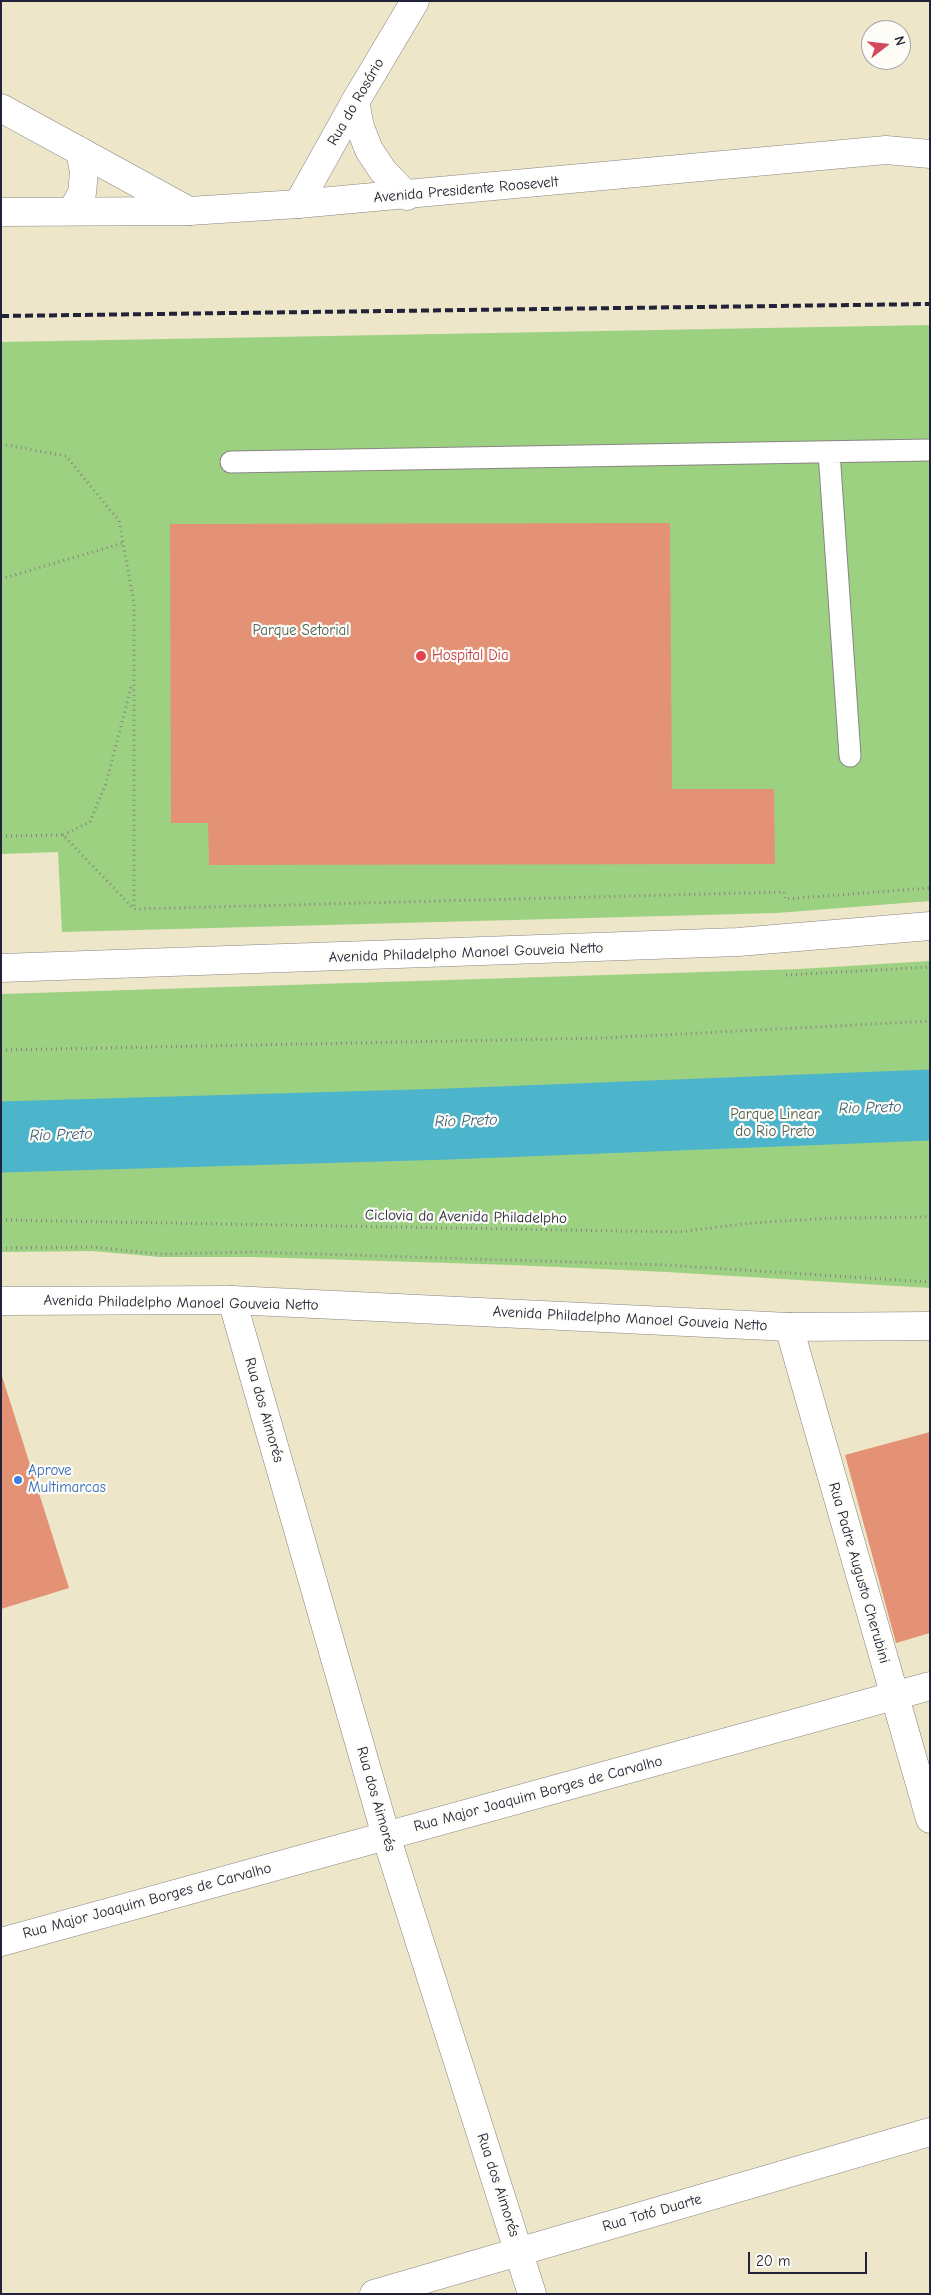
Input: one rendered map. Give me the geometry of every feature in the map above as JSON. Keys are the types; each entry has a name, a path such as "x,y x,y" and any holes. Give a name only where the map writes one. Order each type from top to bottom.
{"street":[{"name":"Rua do Rosário","path":"298,204 355,102 416,1"},
{"path":"355,102 360,127 369,150 383,171 407,196"},
{"path":"1,108 189,211"},
{"name":"Avenida Presidente Roosevelt","path":"1,212 189,211 407,196 886,150 930,154"},
{"path":"72,211 82,193 84,172 80,151"},
{"name":"Avenida Philadelpho Manoel Gouveia Netto","path":"1,968 738,942 930,926"},
{"name":"Avenida Philadelpho Manoel Gouveia Netto","path":"1,1301 232,1300 789,1327 930,1326"},
{"name":"Rua dos Aimorés","path":"232,1300 386,1836 532,2294"},
{"name":"Rua Padre Augusto Cherubini","path":"789,1327 930,1819"},
{"name":"Rua Major Joaquim Borges de Carvalho","path":"1,1942 930,1686"},
{"name":"Rua Totó Duarte","path":"374,2294 930,2132"}],"lane":[{"path":"231,462 930,450"},
{"path":"829,452 850,756"}],"path":[{"path":"1,444 66,456 119,521 134,602 134,908"},
{"path":"1,579 123,543"},
{"path":"1,836 63,835 90,822 106,783 134,679"},
{"path":"63,835 134,908 784,892 785,899 930,888"},
{"path":"1,1050 604,1038 930,1021"},
{"name":"Ciclovia da Avenida Philadelpho","path":"1,1220 678,1232 752,1223 833,1218 930,1218"},
{"path":"1,1248 92,1247 160,1254 254,1252 666,1265 930,1282"}],"green space":[{"name":"Parque Setorial","path":"930,325 930,901 777,913 62,932 58,852 1,854 1,342"},
{"name":"Parque Linear do Rio Preto","path":"930,961 930,1288 513,1265 254,1257 160,1257 92,1251 1,1252 1,994 799,969"}],"building":[{"name":"Hospital Dia","path":"670,523 672,789 774,789 775,864 209,865 208,823 171,823 170,524"},
{"name":"Aprove Multimarcas","path":"1,1373 69,1588 1,1609"},
{"path":"930,1432 930,1633 896,1643 845,1455"}],"waterway":[{"name":"Rio Preto","path":"1,1137 449,1124 930,1105"}],"railway":[{"path":"1,316 930,304"}],"place":[{"name":"Hospital Dia","path":"421,656"},
{"name":"Aprove Multimarcas","path":"18,1480"}]}
